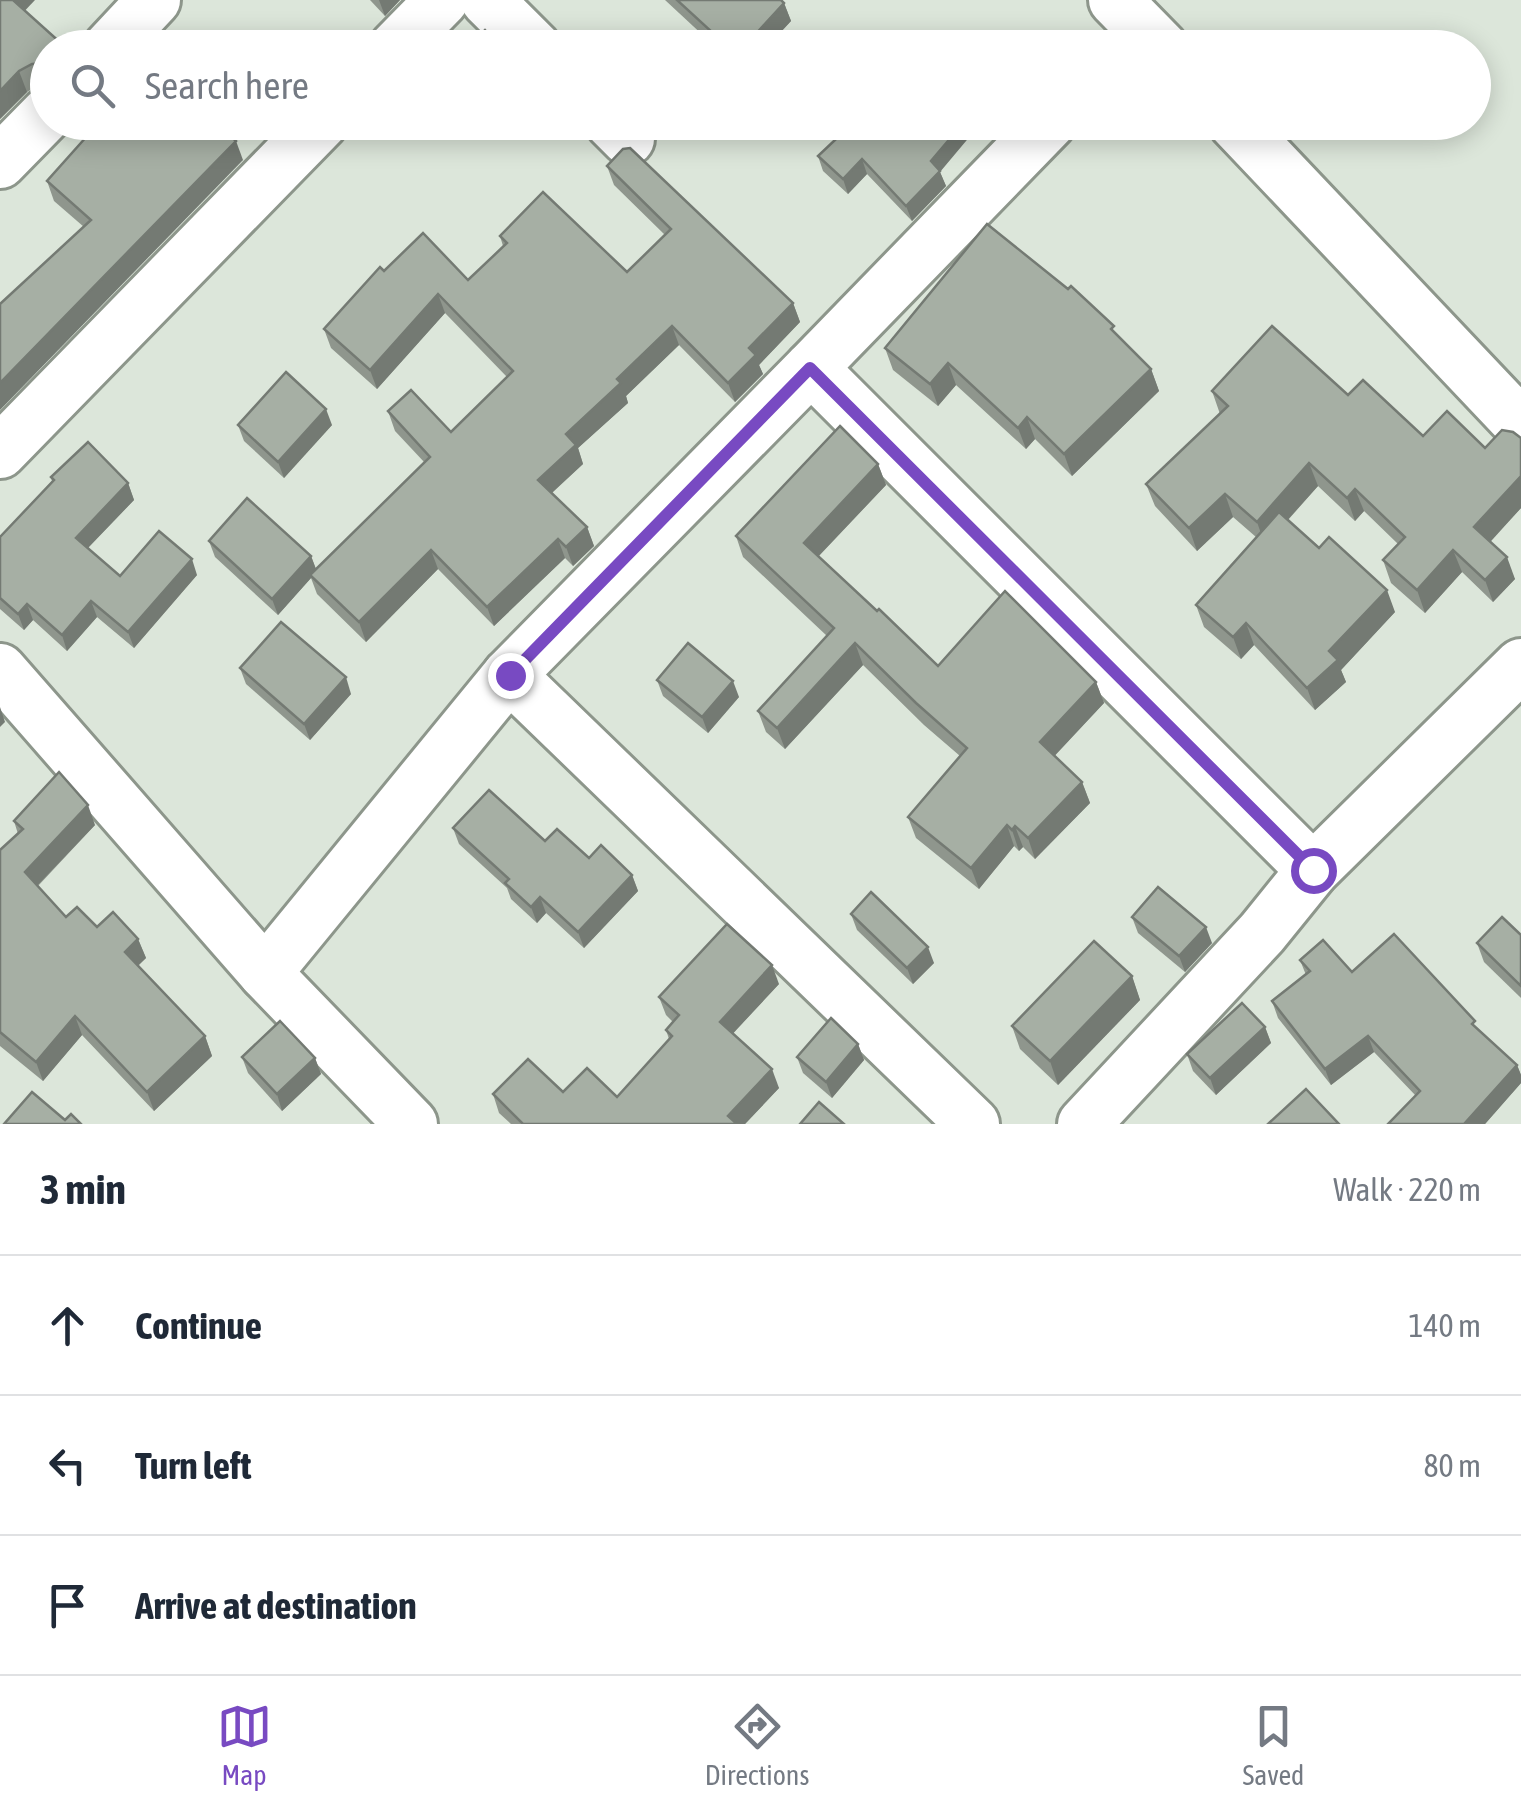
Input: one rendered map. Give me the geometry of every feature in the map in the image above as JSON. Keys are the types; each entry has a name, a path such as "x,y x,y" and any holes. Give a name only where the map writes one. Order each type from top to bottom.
{"street":[{"path":"126,30 154,0"},
{"path":"413,30 442,0"},
{"path":"488,0 517,30"},
{"path":"0,162 30,131"},
{"path":"0,452 304,140"},
{"path":"265,973 510,675 1032,140"},
{"path":"1251,140 1521,425"},
{"path":"810,368 1313,870"},
{"path":"1084,1124 1262,933 1313,870 1521,665"},
{"path":"0,670 265,973 412,1124"},
{"path":"510,675 973,1124"}],"building":[{"path":"0,0 13,0 46,30 30,30 30,65 0,91"},
{"path":"677,0 784,3 759,30 710,30"},
{"path":"84,140 236,141 0,383 0,304 91,220 47,181"},
{"path":"835,140 949,140 931,161 940,171 906,206 862,159 843,179 818,156"},
{"path":"630,148 793,303 749,348 756,355 728,383 672,326 617,379 621,383 566,434 576,445 538,480 587,527 566,547 558,539 487,607 431,550 359,622 310,575 430,457 388,411 411,390 451,432 513,371 438,294 370,370 324,329 380,267 384,271 423,233 468,280 507,243 500,236 543,192 627,272 671,229 607,166 623,149"},
{"path":"987,224 1068,289 1071,286 1114,326 1111,329 1151,369 1064,454 1027,417 1018,428 948,363 930,384 885,348"},
{"path":"1272,326 1348,395 1363,380 1423,436 1447,411 1485,448 1502,430 1521,438 1521,476 1474,527 1507,557 1485,580 1453,550 1417,590 1383,560 1405,537 1355,489 1347,498 1309,463 1257,522 1225,494 1189,528 1146,484 1228,406 1212,391"},
{"path":"286,372 326,409 278,462 238,425"},
{"path":"840,426 878,464 804,543 938,666 1005,591 1096,682 1040,742 1082,782 1028,838 1015,826 1012,830 1007,825 971,868 908,817 967,748 855,643 777,728 758,711 834,628 736,536"},
{"path":"88,442 128,483 76,538 120,576 159,531 192,559 128,632 91,601 62,635 27,604 18,614 0,598 0,537 54,480 51,477"},
{"path":"247,498 311,556 272,599 209,541"},
{"path":"1279,512 1319,548 1329,537 1387,590 1329,651 1338,660 1307,688 1246,623 1233,637 1196,605"},
{"path":"281,622 346,677 304,724 240,668"},
{"path":"688,643 733,681 702,717 657,680"},
{"path":"59,772 88,805 25,872 66,917 77,907 97,927 113,912 138,939 125,952 205,1036 147,1092 75,1016 36,1062 0,1032 0,850 23,829 14,821"},
{"path":"489,790 545,841 557,829 589,858 601,845 632,875 578,932 540,897 531,907 505,883 509,879 453,828"},
{"path":"1158,887 1206,927 1179,956 1132,917"},
{"path":"871,892 928,947 907,968 851,914"},
{"path":"1502,917 1521,935 1521,986 1477,943"},
{"path":"727,924 772,965 720,1022 772,1069 728,1116 737,1124 523,1124 493,1094 528,1059 563,1092 587,1068 617,1097 672,1036 666,1030 679,1015 659,997"},
{"path":"1394,934 1475,1021 1472,1024 1517,1065 1464,1124 1388,1124 1420,1091 1368,1036 1325,1069 1272,1001 1310,971 1300,960 1323,940 1352,972"},
{"path":"1094,941 1132,976 1050,1061 1012,1026"},
{"path":"1242,1003 1265,1027 1210,1078 1187,1054"},
{"path":"831,1018 858,1044 826,1082 797,1057"},
{"path":"280,1021 315,1058 277,1094 242,1057"},
{"path":"1306,1089 1339,1124 1268,1124"},
{"path":"32,1092 65,1120 71,1114 81,1124 4,1124"},
{"path":"819,1102 844,1124 800,1124"}],"route":[{"path":"510,675 810,368 1313,870"}]}
